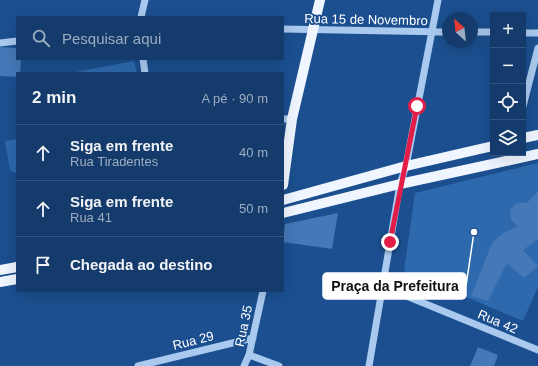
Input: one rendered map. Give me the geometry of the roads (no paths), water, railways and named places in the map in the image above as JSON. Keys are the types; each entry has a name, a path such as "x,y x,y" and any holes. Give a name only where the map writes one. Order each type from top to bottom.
{"main road":[{"path":"284,172 288,119 314,30 320,0"},
{"path":"526,137 538,135"},
{"path":"284,200 406,166 490,147"},
{"path":"526,155 538,154"},
{"path":"284,213 510,156"},
{"path":"0,270 16,267"},
{"path":"0,282 16,278"}],"street":[{"path":"141,16 146,0"},
{"path":"369,366 400,184 406,166 438,0"},
{"name":"Rua 15 de Novembro","path":"284,29 442,32"},
{"path":"478,32 490,32"},
{"path":"526,33 538,33"},
{"path":"0,43 16,41"},
{"path":"526,94 538,48"},
{"path":"143,60 145,72"},
{"name":"Rua 42","path":"382,286 537,347"},
{"name":"Rua 35","path":"244,366 249,355 263,292"},
{"name":"Rua 29","path":"138,366 253,338"},
{"path":"249,355 279,366"}],"place":[{"name":"Praça da Prefeitura","path":"474,232"}]}
